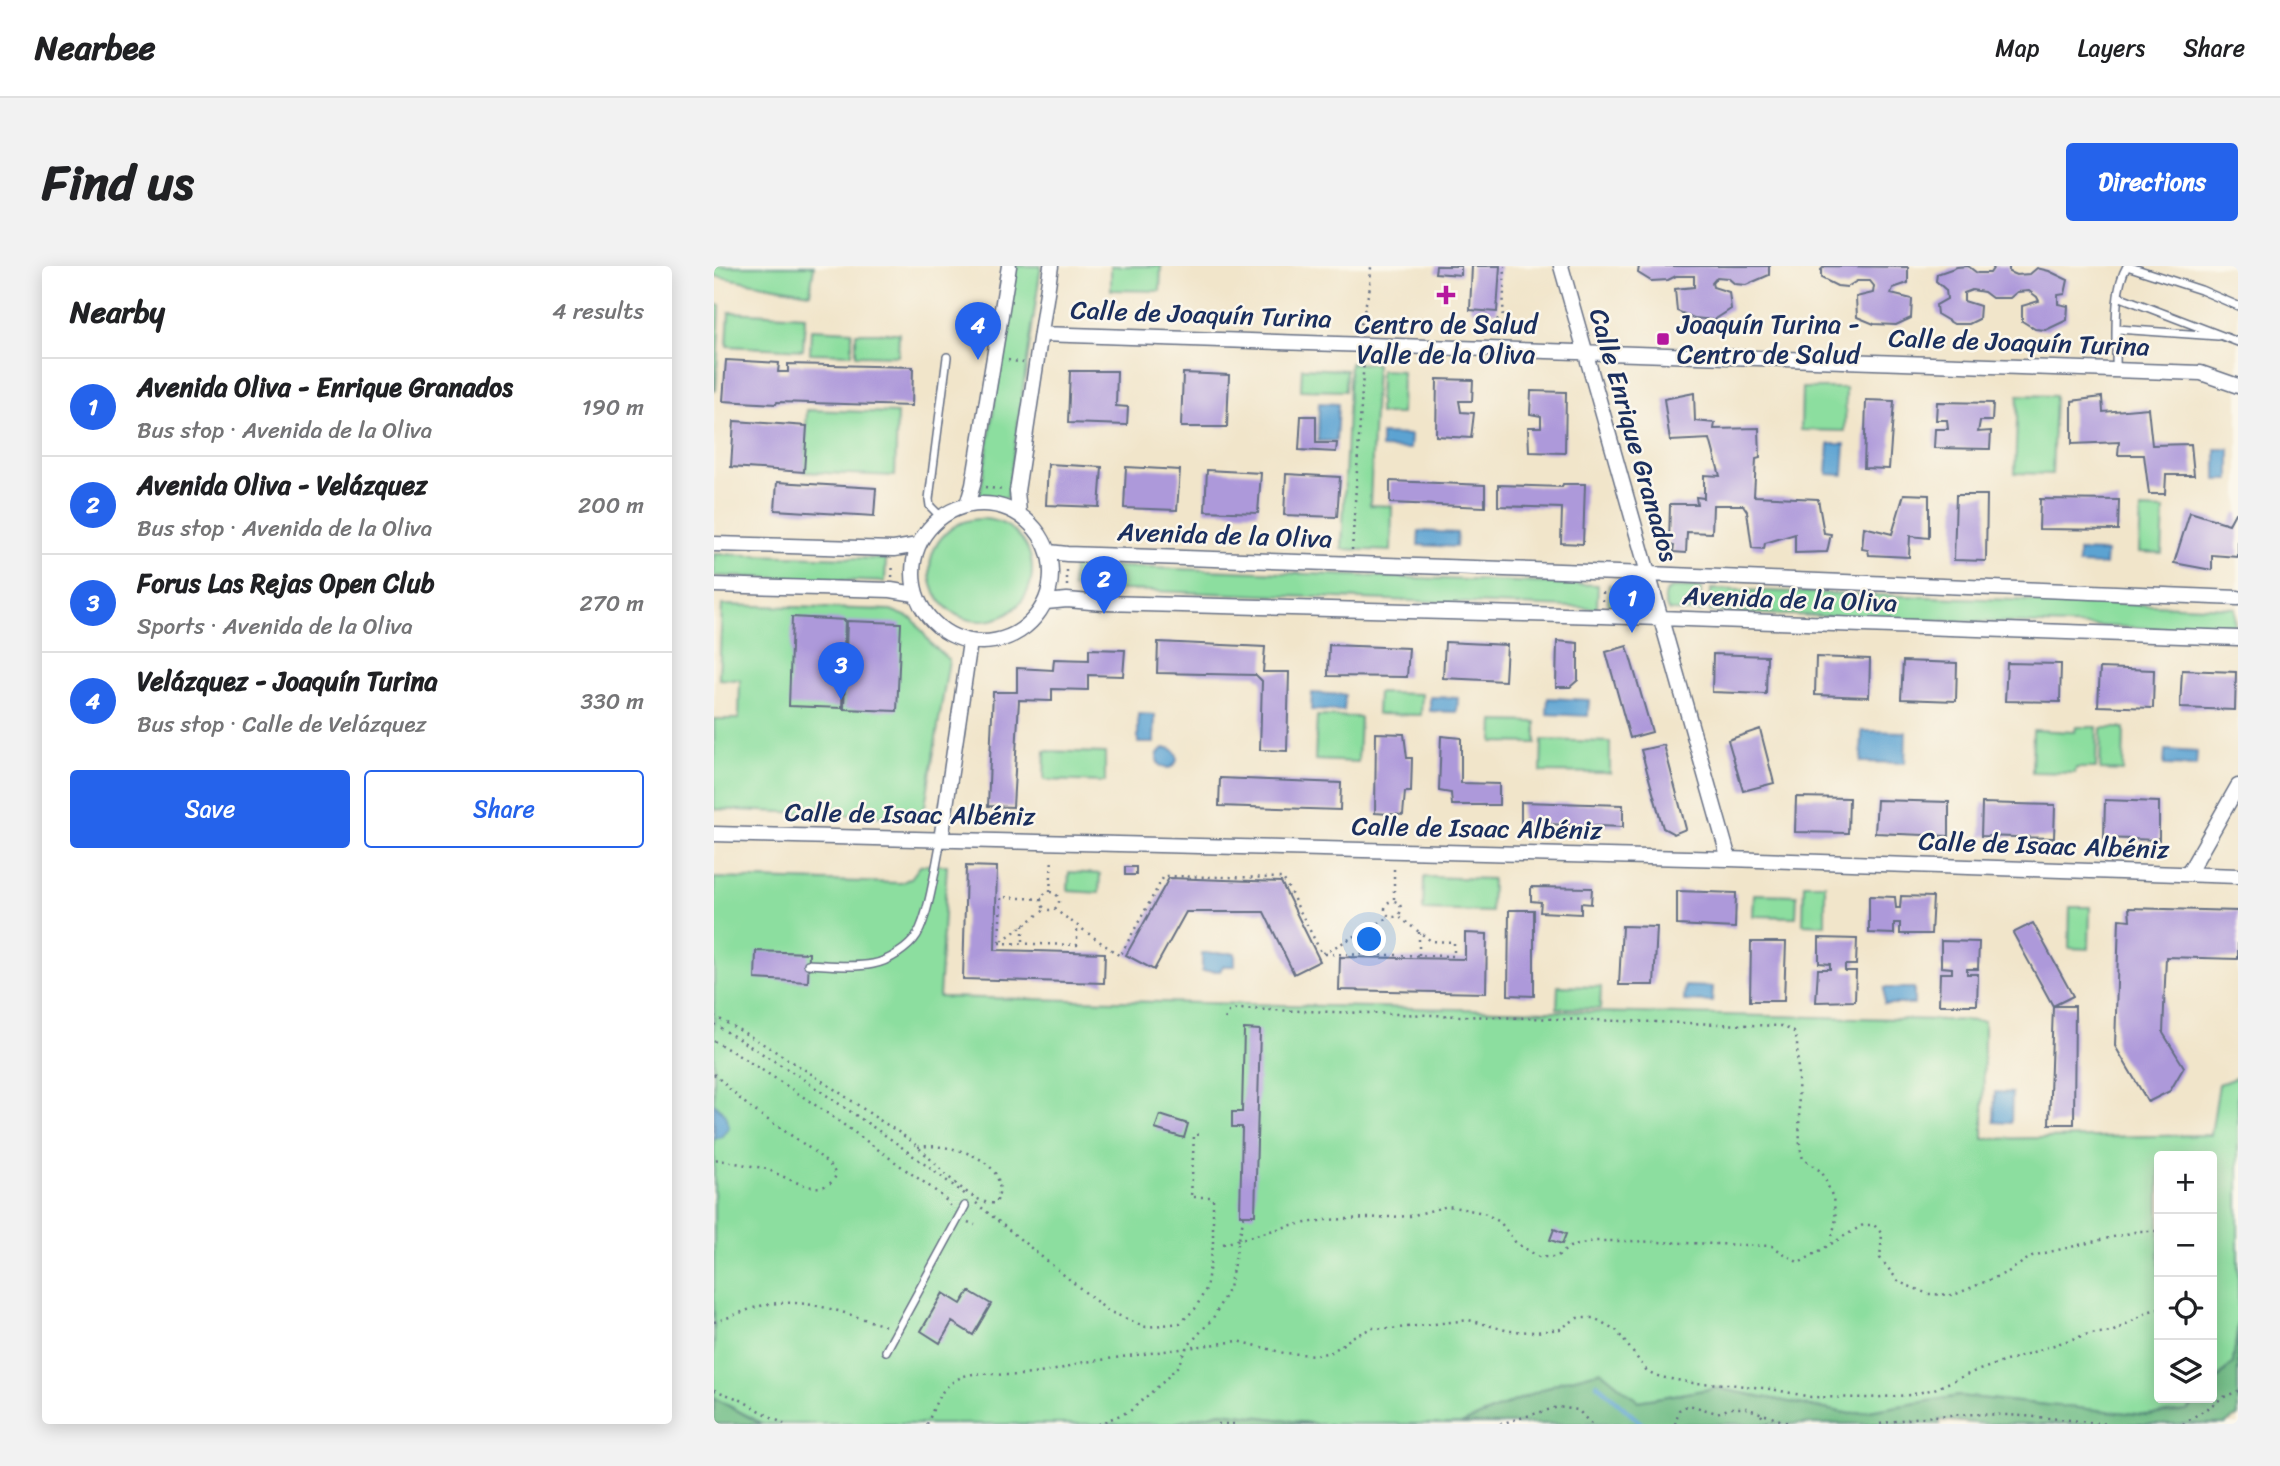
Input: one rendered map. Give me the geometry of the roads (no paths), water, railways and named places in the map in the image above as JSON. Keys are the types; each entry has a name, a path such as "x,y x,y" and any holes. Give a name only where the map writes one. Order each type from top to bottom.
{"street":[{"path":"967,505 974,485 1009,266"},
{"path":"1019,513 1017,492 1051,266"},
{"name":"Calle Enrique Granados","path":"1561,266 1729,859"},
{"name":"Calle de Joaquín Turina","path":"1041,334 1362,338 1586,352 2201,373 2238,386"},
{"path":"994,504 1019,513 1032,523 1042,536 1049,552 1052,577 1046,602 1033,621 1015,635 993,642 970,642 946,633 927,616 915,594 912,569 918,545 930,527 941,517 967,505 994,504"},
{"path":"714,544 894,549 918,545"},
{"name":"Avenida de la Oliva","path":"1049,552 2238,598"},
{"path":"714,585 891,590 915,594"},
{"name":"Avenida de la Oliva","path":"1046,602 1067,600 1602,616 2238,638"},
{"path":"941,840 970,642"},
{"path":"2188,874 2238,786"},
{"name":"Calle de Isaac Albéniz","path":"714,834 1729,859 2238,876"}],"lane":[{"path":"2116,370 2118,296 2120,282 2127,266 2201,290 2238,306"},
{"path":"2118,296 2238,342"},
{"path":"2117,329 2225,336"},
{"path":"941,517 930,506 929,499 947,357"},
{"path":"808,964 874,964 896,955 917,936 925,915 941,840"},
{"path":"886,1351 965,1206"}],"water":[{"path":"1319,403 1338,404 1336,441 1318,441"},
{"path":"1381,434 1411,435 1410,449 1381,448"},
{"path":"1829,444 1845,444 1843,475 1827,474"},
{"path":"2216,449 2230,449 2230,480 2216,480"},
{"path":"1419,531 1457,533 1456,547 1418,545"},
{"path":"2078,551 2106,552 2105,565 2078,564"},
{"path":"1312,693 1345,695 1344,711 1311,710"},
{"path":"1430,697 1458,698 1457,712 1430,711"},
{"path":"1548,698 1589,700 1588,716 1547,714"},
{"path":"1138,714 1155,715 1154,743 1138,743"},
{"path":"1862,731 1906,732 1905,763 1861,762"},
{"path":"1163,748 1171,748 1177,758 1171,768 1163,768 1157,762 1157,754"},
{"path":"2165,750 2197,752 2196,766 2164,765"},
{"path":"1202,953 1235,953 1235,966 1223,966 1220,971 1202,971"},
{"path":"1685,986 1713,987 1712,1002 1684,1001"},
{"path":"1884,988 1914,988 1914,1004 1884,1004"},
{"path":"1995,1092 2012,1093 2011,1123 1994,1122"},
{"path":"714,1103 725,1114 729,1127 722,1137 714,1139"}],"waterway":[{"path":"1597,1384 1642,1424"}],"place":[{"name":"Centro de Salud Valle de la Oliva","path":"1446,295"},
{"name":"Joaquín Turina - Centro de Salud","path":"1663,339"},
{"name":"Velázquez - Joaquín Turina","path":"978,360"},
{"name":"Avenida Oliva - Velázquez","path":"1104,614"},
{"name":"Avenida Oliva - Enrique Granados","path":"1632,633"},
{"name":"Forus Las Rejas Open Club","path":"841,700"}]}
